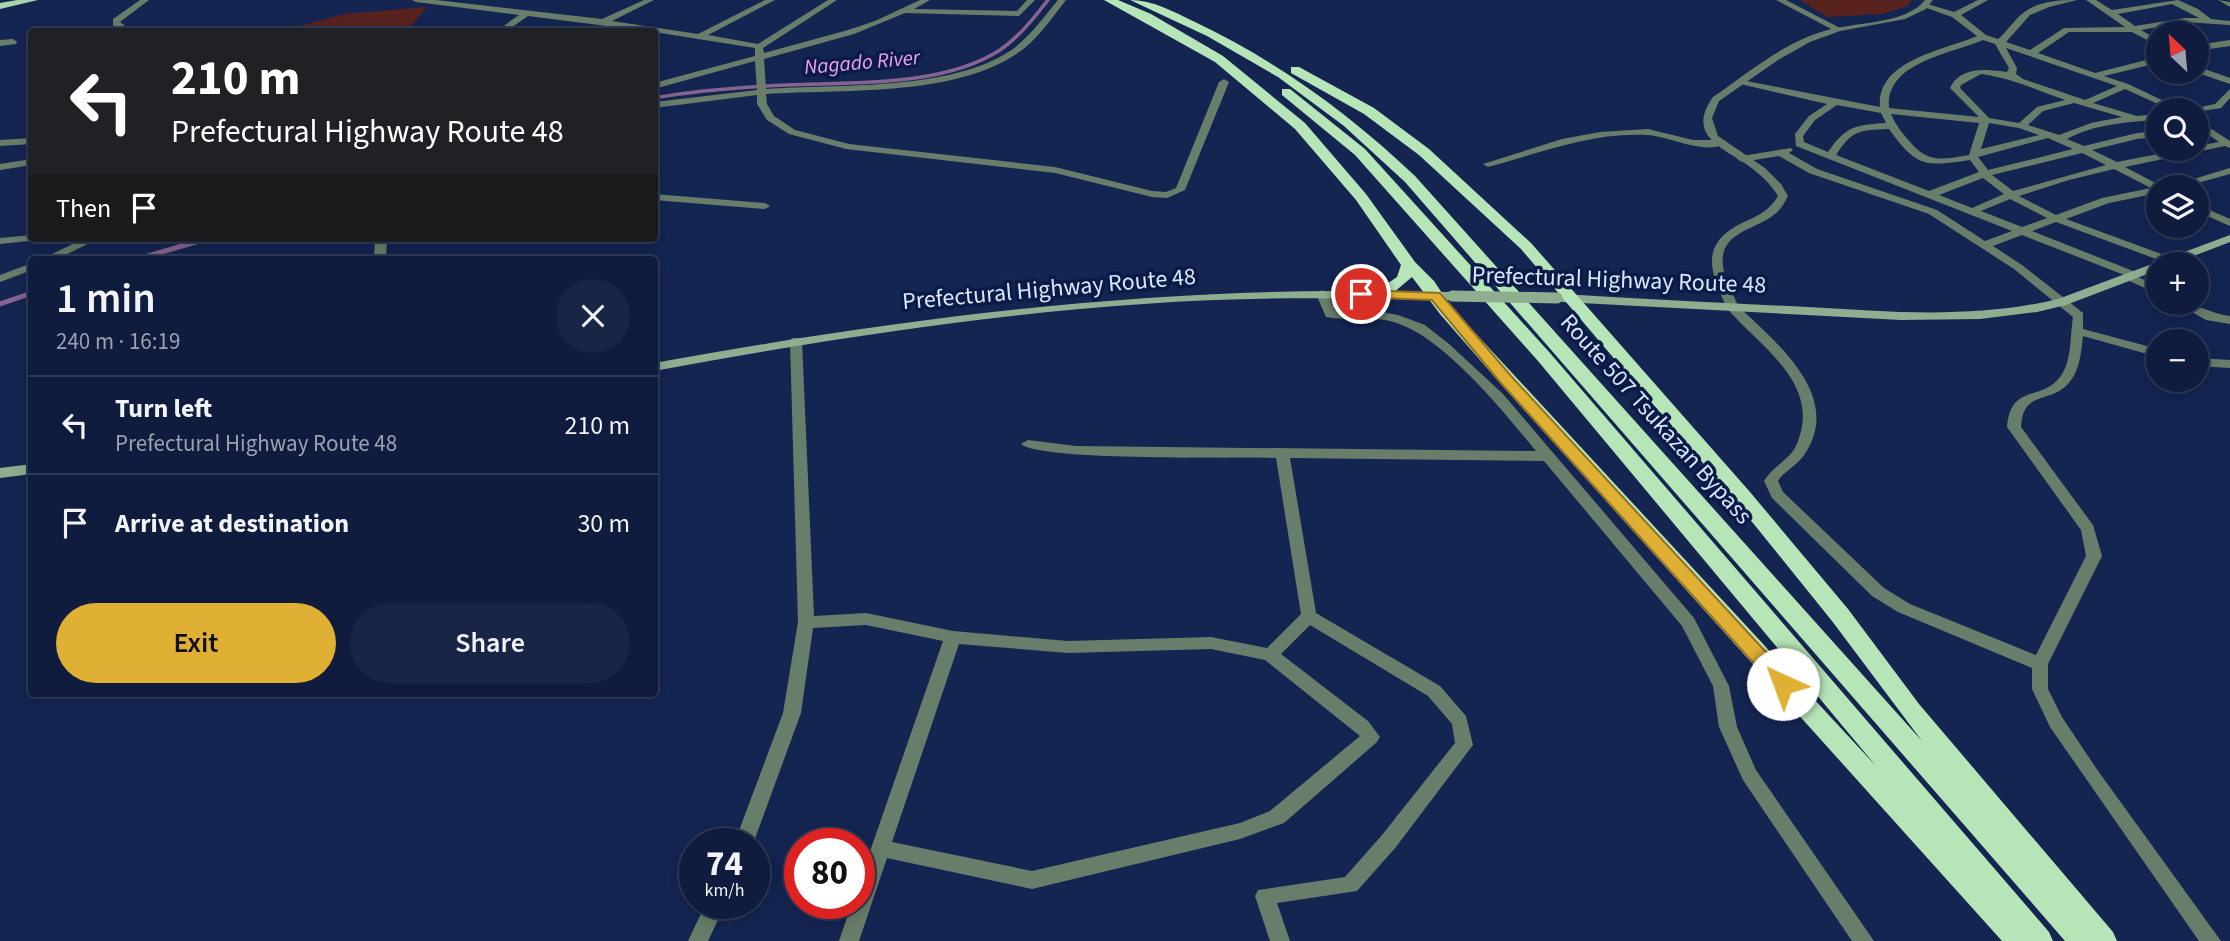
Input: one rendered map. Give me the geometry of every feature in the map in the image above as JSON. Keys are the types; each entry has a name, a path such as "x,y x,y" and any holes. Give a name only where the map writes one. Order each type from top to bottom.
{"highway":[{"name":"Route 507 Tsukazan Bypass","path":"1109,0 1195,25 1259,59 1318,98 1372,141 1410,179 2083,941"},
{"name":"Route 507 Tsukazan Bypass","path":"1146,11 1218,49 1274,83 1360,152 1544,357 2039,941"},
{"path":"1146,11 1219,59 1300,126 1362,197 1409,265 1444,296 1471,340 1631,520 2020,941"},
{"path":"1195,25 1210,28 1247,45 1378,117 1424,152 1526,246 1566,298 1831,605 1911,710 2103,941"},
{"path":"1381,295 1404,279 1409,265"}],"main road":[{"path":"0,6 33,0"},
{"path":"2195,252 2230,238"},
{"name":"Prefectural Highway Route 48","path":"658,366 796,341 1095,304 1191,297 1322,294 1566,298 1953,317 2006,313 2062,302 2146,270"},
{"path":"0,474 28,470"}],"street":[{"path":"122,28 116,25 116,21 145,0"},
{"path":"415,0 644,28"},
{"path":"501,10 519,0"},
{"path":"603,22 650,0"},
{"path":"699,36 771,0"},
{"path":"760,52 833,0"},
{"path":"658,85 760,52 864,28 926,0"},
{"path":"906,11 1019,14 1031,0"},
{"path":"658,105 761,92 940,79 978,69 1019,48 1062,0"},
{"path":"1780,0 1838,29"},
{"path":"1955,15 1984,0"},
{"path":"1999,43 2014,33 2024,15 2042,7 2073,0"},
{"path":"2090,0 2113,12 2146,37"},
{"path":"2222,0 2230,5"},
{"path":"2113,12 2173,1 2194,10 2205,20 2230,32"},
{"path":"2040,664 1905,608 1878,592 1777,495 1771,481 1776,471 1792,461 1803,447 1812,416 1809,396 1799,377 1732,307 1717,267 1717,254 1721,244 1739,228 1775,211 1783,196 1777,184 1721,144 1709,131 1709,109 1716,99 1817,35 1904,17 1919,12 1928,2 1955,15 1983,37 2125,86 2152,98"},
{"path":"505,28 528,12"},
{"path":"2031,54 2067,30 2132,29 2165,22 2205,20 2230,23"},
{"path":"658,30 699,36 760,52"},
{"path":"1983,37 1921,60 1897,74 1887,88 1883,111 1889,126 1918,158 1932,161 1974,155 2046,135"},
{"path":"0,43 13,42"},
{"path":"1999,43 2012,68 2011,75"},
{"path":"2209,46 2230,43"},
{"path":"760,52 762,104 770,118 792,132 849,147 1055,170 1162,195 1180,190 1224,82"},
{"path":"2094,75 2146,63"},
{"path":"1985,120 1955,88 1957,83 1980,71 2011,75 2079,102 2133,117"},
{"path":"2209,74 2230,81"},
{"path":"1741,82 1833,104 1985,120 2021,127 2059,139 2146,182"},
{"path":"2021,127 2040,109 2079,102 2125,86"},
{"path":"2209,107 2217,106 2230,92"},
{"path":"1799,144 1798,136 1812,118 1833,104"},
{"path":"2059,139 2076,129 2133,117 2146,117"},
{"path":"1974,155 1985,120"},
{"path":"1830,156 1846,132 1855,128 1889,126"},
{"path":"2209,131 2228,144"},
{"path":"1488,164 1562,142 1600,135 1648,132 1693,143 1721,144"},
{"path":"1931,194 1986,173 2146,137"},
{"path":"0,143 28,141"},
{"path":"1742,159 1781,153 1799,144 2022,230 2146,284"},
{"path":"1973,211 2008,194 2063,177 2228,144"},
{"path":"1781,153 1813,171 1933,212 2018,267 2079,316 2067,376 2055,388 2032,395 2018,405 2013,416 2014,427 2088,529 2094,556 2040,664 2040,689 2056,722 2211,941"},
{"path":"1974,155 1986,173 2008,194 2054,217 2146,254"},
{"path":"0,167 28,163"},
{"path":"2209,177 2230,171"},
{"path":"1984,245 2054,217 2106,200 2146,192"},
{"path":"658,197 765,206"},
{"path":"2209,213 2230,223"},
{"path":"0,241 28,238"},
{"path":"55,256 85,242"},
{"path":"0,279 28,268"},
{"path":"1322,294 1330,314 1370,314 1394,318 1421,328 1498,397 1688,622 1721,686 1728,727 1749,775 1864,941"},
{"path":"2206,315 2230,320"},
{"path":"2077,331 2146,351"},
{"path":"749,828 792,713 806,622 796,341"},
{"path":"2209,363 2230,364"},
{"path":"1028,444 1076,451 1546,456"},
{"path":"1280,941 1265,896 1350,885 1389,841 1464,745 1461,721 1434,691 1309,616 1282,453"},
{"path":"1269,655 1309,616"},
{"path":"806,622 866,619 953,637 1068,647 1210,643 1269,655 1362,726 1371,737 1277,817 1240,831 1032,880 881,848"},
{"path":"849,941 953,637"},
{"path":"698,941 708,919"}],"shaded area":[{"path":"1800,0 1911,0 1908,6 1882,14 1828,17"},
{"path":"427,7 410,28 291,28 345,14"}],"waterway":[{"name":"Nagado River","path":"658,97 737,88 897,80 952,71 977,62 1007,45 1048,0"},
{"name":"Nagado River","path":"148,256 195,242"},
{"name":"Nagado River","path":"0,304 28,294"}],"route":[{"path":"1361,294 1436,296 1446,311 1640,530 1783,684"}]}
